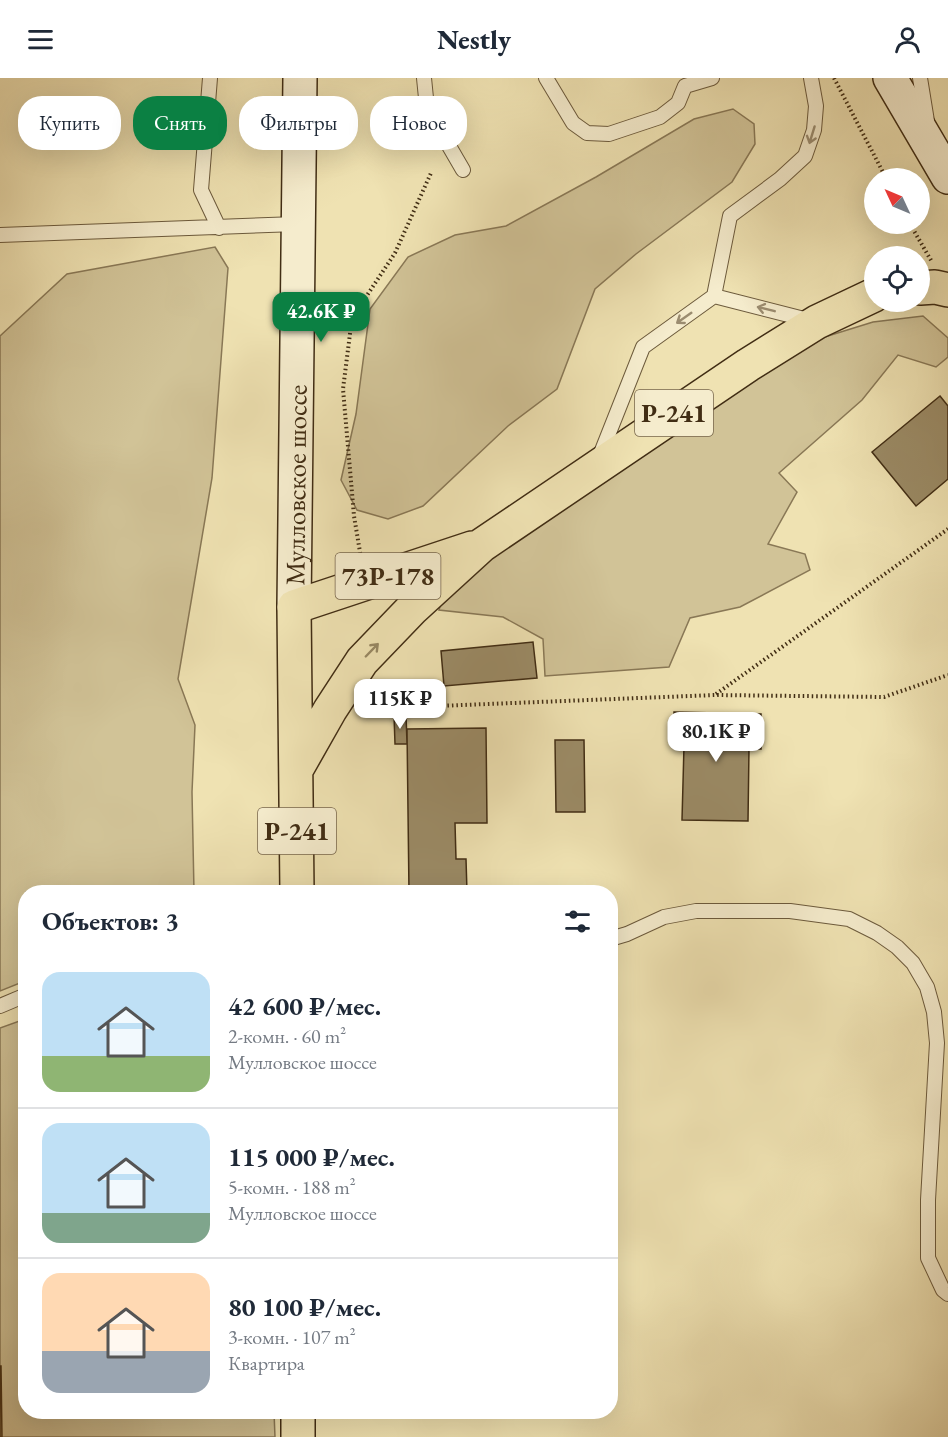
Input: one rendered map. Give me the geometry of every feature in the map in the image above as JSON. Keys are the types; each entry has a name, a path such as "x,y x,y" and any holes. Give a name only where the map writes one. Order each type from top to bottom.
{"highway":[{"name":"Р-241","path":"296,770 330,710 362,661 412,609 482,545 748,365 817,322 864,300"},
{"name":"73Р-178","path":"294,607 482,545"},
{"name":"Мулловское шоссе","path":"294,607 297,885"},
{"path":"298,1419 298,1437"}],"main road":[{"name":"Мулловское шоссе","path":"294,607 300,78"},
{"path":"890,78 943,168"}],"lane":[{"path":"210,78 201,190 219,228"},
{"path":"424,78 427,108 463,170"},
{"path":"546,78 573,123 587,133 609,134 660,117 678,103 685,86 712,78"},
{"path":"596,467 643,347 714,296 730,216 780,179 804,156 814,130 816,106 811,78"},
{"path":"920,78 943,168"},
{"path":"0,235 297,224"},
{"path":"714,296 817,322"},
{"path":"618,937 663,917 696,911 790,911 849,919 877,933 897,947 913,963 927,987 934,1011 937,1043 928,1200 928,1258 943,1290 948,1294"},
{"path":"0,1006 18,998"}],"path":[{"path":"834,78 881,168"},
{"path":"366,584 354,516 343,389 352,318 395,253 431,173"},
{"path":"914,234 935,283"},
{"path":"715,695 948,529"},
{"path":"330,710 715,695 884,697 948,675"}],"shaded area":[{"path":"733,109 754,124 755,144 732,182 636,254 595,289 557,389 508,426 423,506 388,519 357,510 341,480 356,414 370,309 408,257 455,235 506,226 596,177 694,119"},
{"path":"215,247 228,268 212,478 178,679 195,725 192,792 194,885 18,885 18,984 0,991 0,336 67,274"},
{"path":"923,316 948,338 948,357 936,367 898,355 862,400 779,473 797,492 768,544 805,554 810,570 740,607 690,618 669,667 545,676 543,639 503,617 439,610 443,596 471,572 570,501 815,340 873,322"},
{"path":"18,1022 18,1419 274,1419 275,1437 0,1437 0,1028"}],"building":[{"path":"940,396 948,406 948,479 916,506 872,452"},
{"path":"533,642 537,678 444,686 441,651"},
{"path":"674,712 761,714 761,749 749,749 748,821 682,820 684,746 673,746"},
{"path":"394,715 406,715 407,744 395,744"},
{"path":"486,728 487,823 455,823 456,859 466,859 467,885 409,885 407,729"},
{"path":"555,740 584,740 585,812 556,812"},
{"path":"1,1366 2,1437 0,1437"}]}
